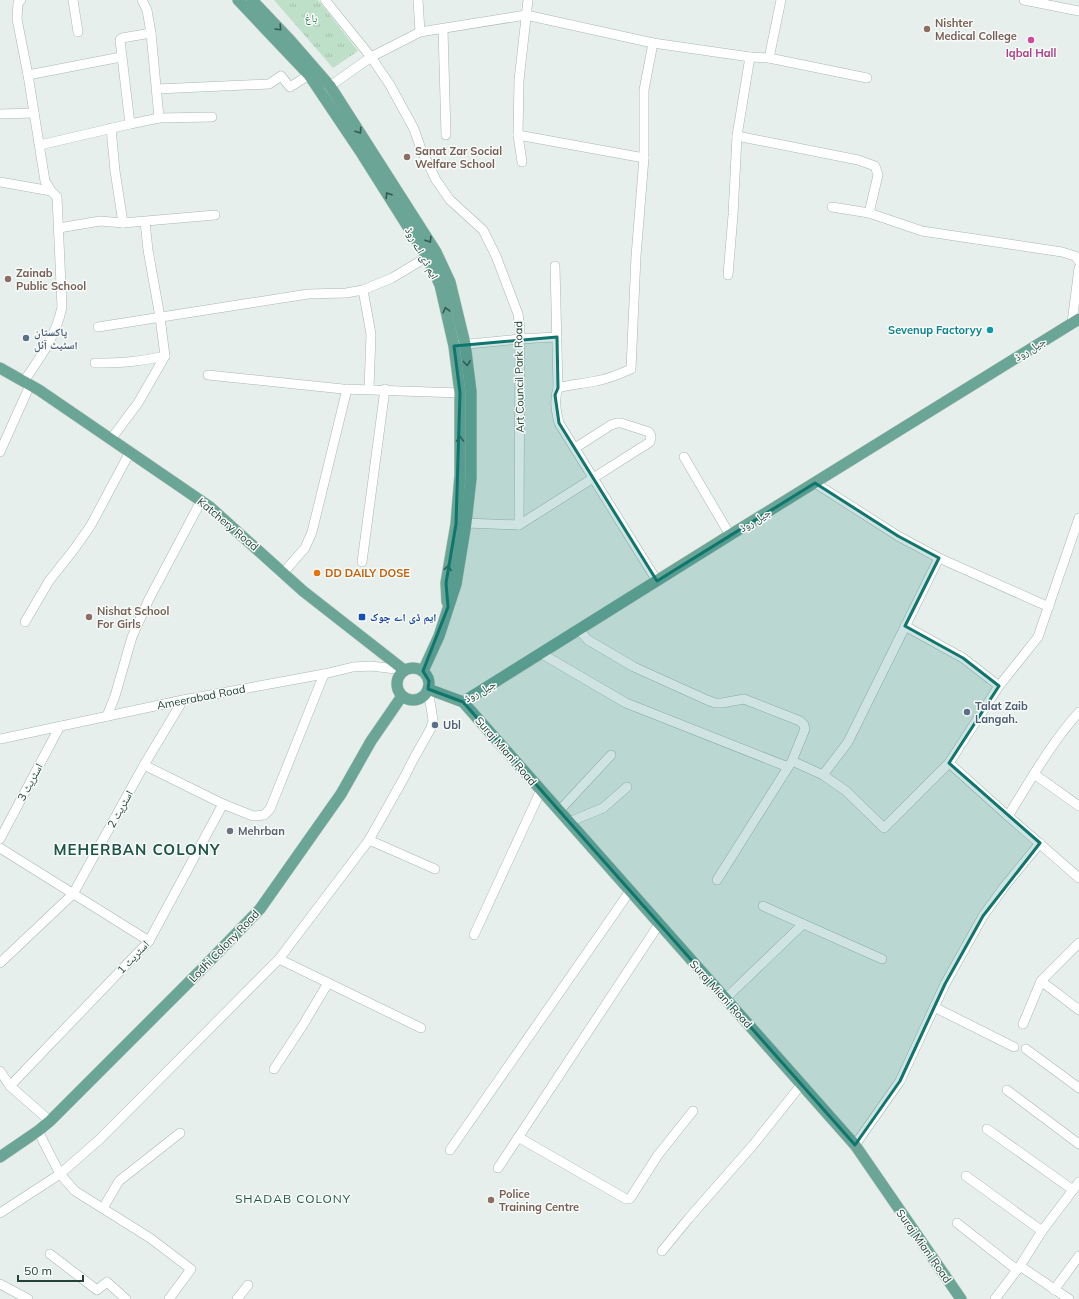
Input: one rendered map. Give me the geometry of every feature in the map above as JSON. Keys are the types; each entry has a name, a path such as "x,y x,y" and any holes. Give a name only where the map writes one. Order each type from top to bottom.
{"main road":[{"name":"ایم ڈی اے روڈ","path":"238,0 287,44 330,86 427,257 440,285 459,345 471,392 472,478 456,584 439,636 422,671"},
{"name":"ایم ڈی اے روڈ","path":"252,0 287,44 366,151 436,252 450,282 459,345 460,475 456,524 446,583 448,607"},
{"name":"جیل روڈ","path":"428,689 464,702 656,581 1076,321"},
{"name":"Katchery Road","path":"0,368 27,383 210,507 303,591 404,670"},
{"path":"411,667 422,671 428,677 428,689 423,696 418,699 410,699 402,696 398,692 396,684 398,676 404,670 411,667"},
{"name":"Lodhi Colony Road","path":"0,1157 50,1121 260,909 341,794 371,741 402,696"},
{"name":"Suraj Miani Road","path":"464,702 658,924 855,1145 961,1299"}],"street":[{"path":"0,452 27,383 45,352 60,318 62,307 58,197 51,191 45,181 28,75 17,19 18,3 21,0"},
{"path":"73,0 78,32"},
{"path":"142,0 147,10 152,33 159,118"},
{"name":"Art Council Park Road","path":"325,0 372,57 401,104 414,129 421,149 436,180 450,200 482,230 496,256 518,314 520,339 519,525"},
{"path":"418,0 420,32"},
{"path":"522,162 518,135 520,80 528,0"},
{"path":"769,58 781,0"},
{"path":"1024,0 1079,11"},
{"path":"330,86 372,57 420,32 526,14 653,43 750,57 769,58 867,78"},
{"path":"443,29 446,135"},
{"path":"130,124 120,40 122,38 152,33"},
{"path":"558,388 598,381 619,375 631,368 636,256 644,158 644,90 653,43"},
{"path":"28,75 121,57"},
{"path":"728,275 737,136 750,57"},
{"path":"156,89 269,84 281,76 290,87 309,75"},
{"path":"0,114 34,113"},
{"path":"40,145 159,118 212,117"},
{"path":"111,128 115,171 123,223"},
{"path":"518,135 644,158"},
{"path":"737,136 858,160 875,166 877,168 878,175 869,213"},
{"path":"0,182 51,191"},
{"path":"832,207 869,213 922,231 1062,252 1075,256 1079,260"},
{"path":"59,228 100,221 123,223 145,222 215,215"},
{"path":"111,439 138,403 165,356 145,222"},
{"path":"98,327 308,294 346,293 363,290 392,278 427,257"},
{"path":"555,266 558,388 556,395 556,413 559,423 656,581"},
{"path":"1076,321 1079,268"},
{"path":"363,290 371,334 369,389"},
{"path":"459,345 520,339 557,338"},
{"path":"95,363 124,364 165,356"},
{"path":"208,375 347,389 460,393"},
{"path":"283,573 305,548 312,532 347,389"},
{"path":"362,562 385,390"},
{"path":"466,523 519,525 650,442 651,436 649,432 617,423 611,425 575,448"},
{"path":"25,622 49,581 91,525 130,452"},
{"path":"684,457 730,535"},
{"path":"815,483 898,536 939,558 1049,607"},
{"path":"107,716 115,696 132,637 201,501"},
{"path":"542,654 626,703 823,776 846,791 884,828 949,763 999,686 1038,637 1079,518"},
{"path":"823,776 848,742 939,558"},
{"path":"905,626 963,658 999,686"},
{"path":"579,630 588,640 634,667 707,700 722,703 744,699 800,721 804,725 805,729 790,764 717,880"},
{"name":"Ameerabad Road","path":"0,739 183,700 324,674 353,667 371,666 404,670"},
{"path":"144,765 223,804 253,816 258,816 268,812 324,674"},
{"path":"0,1213 60,1174 100,1139 279,959 369,840 431,728 433,720 428,689"},
{"name":"اسٹریٹ 2","path":"0,963 74,894 144,765 183,700"},
{"path":"1008,816 1068,724 1079,712"},
{"name":"اسٹریٹ 3","path":"0,839 60,726"},
{"path":"559,811 611,755"},
{"path":"949,763 1079,878"},
{"path":"1034,774 1079,806"},
{"path":"568,822 603,808 627,787"},
{"path":"474,935 540,790"},
{"name":"اسٹریٹ 1","path":"10,1086 149,941 223,804"},
{"path":"369,840 435,869"},
{"path":"855,1145 900,1081 945,984 983,916 1040,844"},
{"path":"0,848 149,941"},
{"path":"450,1150 630,891"},
{"path":"763,906 882,958"},
{"path":"498,1168 658,924"},
{"path":"725,999 803,924"},
{"path":"1024,1024 1041,982 1079,943"},
{"path":"279,959 421,1028"},
{"path":"1041,982 1079,1010"},
{"path":"274,1069 328,983"},
{"path":"934,1007 1014,1047"},
{"path":"1026,1049 1079,1088"},
{"path":"0,1071 10,1086 50,1121"},
{"path":"662,1251 753,1145 802,1085"},
{"path":"1007,1090 1079,1144"},
{"path":"518,1137 628,1199 631,1197 658,1155 693,1111"},
{"path":"987,1129 1072,1190"},
{"path":"38,1131 60,1174 75,1191 150,1238 191,1269 170,1299"},
{"path":"103,1208 119,1181 180,1133"},
{"path":"966,1176 1042,1231"},
{"path":"995,1299 1018,1268 1042,1231 1079,1182"},
{"path":"957,1223 1018,1268 1069,1299"},
{"path":"50,1254 97,1290 107,1282 126,1299"},
{"path":"1054,1290 1079,1256"},
{"path":"0,1284 28,1299"},
{"path":"236,1299 248,1285"}],"highlighted area":[{"path":"557,337 558,388 555,395 559,423 657,581 815,483 898,536 939,558 905,626 963,658 999,686 949,763 1040,843 983,916 945,984 900,1081 855,1145 463,702 428,689 429,681 423,671 448,607 446,583 456,524 460,393 454,346"}],"green space":[{"name":"باغ","path":"274,0 318,0 358,51 333,68"}],"place":[{"name":"Nishter Medical College","path":"927,29"},
{"name":"Iqbal Hall","path":"1031,40"},
{"name":"Sanat Zar Social Welfare School","path":"407,157"},
{"name":"Zainab Public School","path":"8,279"},
{"name":"Sevenup Factoryy","path":"990,330"},
{"name":"پاکستان اسٹیٹ آئل","path":"26,338"},
{"name":"DD DAILY DOSE","path":"317,573"},
{"name":"Nishat School For Girls","path":"89,617"},
{"name":"ایم ڈی اے چوک","path":"362,617"},
{"name":"Talat Zaib Langah.","path":"967,712"},
{"name":"Ubl","path":"435,725"},
{"name":"Mehrban","path":"230,831"},
{"name":"Police Training Centre","path":"491,1200"}],"district":[{"name":"MEHERBAN COLONY","path":"137,849"},
{"name":"SHADAB COLONY","path":"293,1198"}]}
